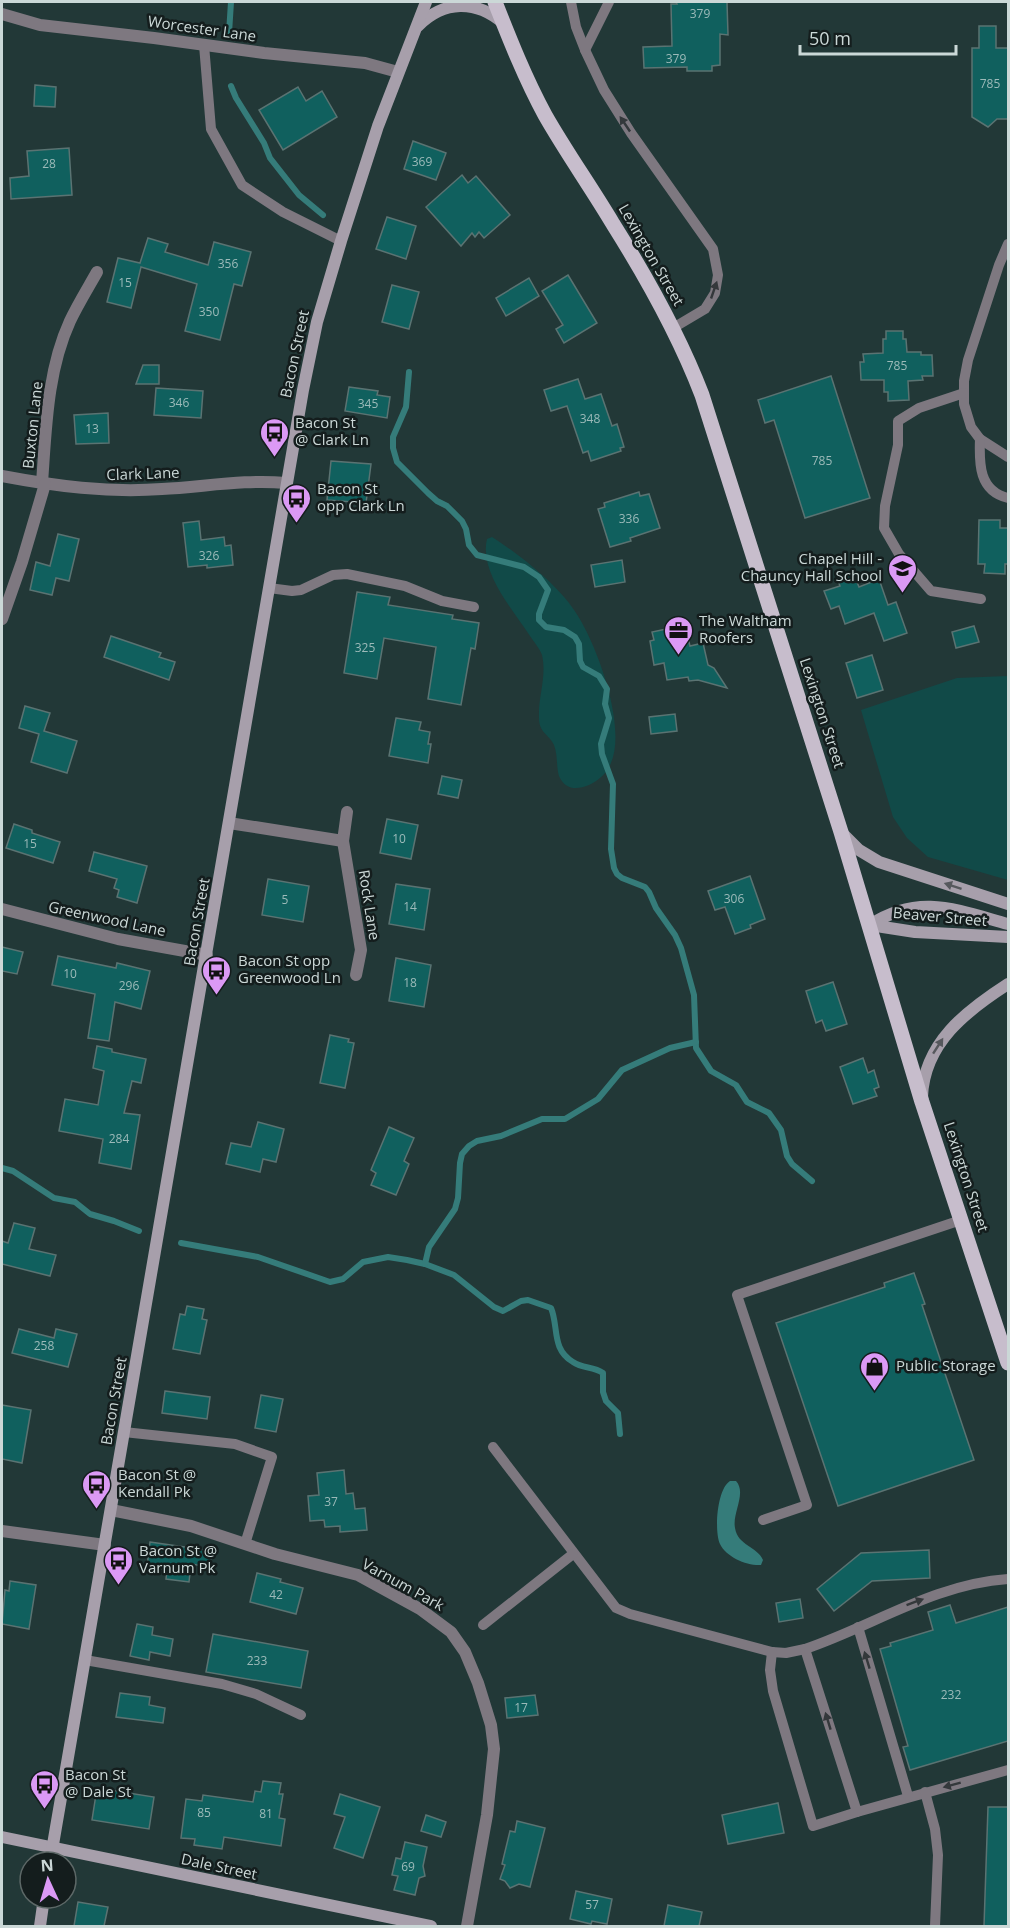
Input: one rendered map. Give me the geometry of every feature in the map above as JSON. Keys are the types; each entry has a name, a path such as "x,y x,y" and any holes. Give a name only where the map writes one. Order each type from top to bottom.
{"main road":[{"name":"Bacon Street","path":"53,1848 230,823 286,483 317,322 378,126 426,2"},
{"name":"Lexington Street","path":"495,2 527,79 545,115 614,225 673,328 702,395 870,925 922,1102 1007,1355"},
{"path":"415,29 435,11 458,4 484,9 504,25"},
{"path":"841,832 859,850 879,862 1008,904"},
{"name":"Beaver Street","path":"870,925 892,912 920,907 951,909 1008,924"},
{"name":"Beaver Street","path":"870,925 915,932 1008,937"},
{"path":"922,1102 928,1063 941,1040 965,1017 1008,984"},
{"name":"Dale Street","path":"2,1837 431,1926"},
{"path":"40,1926 42,1910"}],"street":[{"name":"Worcester Lane","path":"2,14 40,25 364,63 398,72"},
{"name":"Buxton Lane","path":"2,619 22,562 44,484 47,405 59,349 70,320 97,272"},
{"name":"Clark Lane","path":"2,477 102,490 160,489 255,482 286,483"},
{"name":"Rock Lane","path":"347,812 343,841 361,950 356,975"},
{"path":"230,823 343,841"},
{"name":"Greenwood Lane","path":"2,909 109,937 207,955"},
{"name":"Varnum Park","path":"111,1510 191,1526 288,1558 344,1570 371,1581 451,1632 465,1652 484,1699 494,1749 487,1815 467,1926"},
{"path":"2,1531 105,1545"}],"lane":[{"path":"570,2 585,50 616,110 713,249 718,275 715,293 705,309 673,328"},
{"path":"585,50 609,2"},
{"path":"204,45 212,129 242,184 283,212 341,241"},
{"path":"1008,244 999,265 964,381 964,404 971,427 980,439 1008,457"},
{"path":"964,393 919,408 898,421 898,445 885,506 884,528 899,554 931,591 981,599"},
{"path":"980,439 981,474 989,488 1008,498"},
{"path":"269,588 301,590 333,575 347,574 395,583 442,601 474,607"},
{"path":"763,1520 807,1505 737,1295 961,1220"},
{"path":"124,1432 235,1444 272,1457 245,1544"},
{"path":"493,1447 611,1603 622,1612 772,1652 786,1653 805,1649 923,1599 976,1584 1008,1579"},
{"path":"483,1625 573,1554"},
{"path":"858,1627 908,1796"},
{"path":"805,1649 856,1812"},
{"path":"772,1652 770,1670 773,1691 813,1826 908,1796 1008,1770"},
{"path":"85,1660 222,1684 256,1694 301,1715"},
{"path":"925,1792 932,1817 938,1855 935,1926"}],"shaded area":[{"path":"492,537 527,562 551,583 571,605 594,648 608,690 615,733 614,752 609,767 600,778 589,785 572,788 565,784 559,776 554,745 539,723 544,671 542,655 507,603 493,577 486,552 487,539"},
{"path":"1008,676 1008,880 928,857 907,838 893,817 861,710 957,678"},
{"path":"730,1481 736,1481 740,1491 735,1522 737,1534 760,1555 763,1560 761,1565 738,1560 727,1553 720,1544 717,1530 718,1511 722,1492"}],"building":[{"path":"676,2 727,2 728,35 720,34 720,65 712,66 712,71 687,71 687,67 644,68 643,47 672,46 671,4 677,4"},
{"path":"979,26 996,26 996,48 1008,48 1008,119 997,119 988,127 972,117 972,48 979,48"},
{"path":"35,85 56,87 55,107 34,106"},
{"path":"298,87 306,101 322,91 337,117 283,150 259,110"},
{"path":"413,141 446,153 436,180 404,169"},
{"path":"69,148 72,195 11,199 10,178 29,176 27,151"},
{"path":"462,175 468,183 476,176 510,215 484,238 479,232 475,237 472,233 461,246 426,207"},
{"path":"387,217 416,226 406,259 376,249"},
{"path":"148,238 168,244 165,252 208,265 214,242 251,252 242,286 234,284 220,340 185,331 197,284 141,267 131,308 107,302 118,258 140,263"},
{"path":"568,275 597,323 564,343 556,329 563,325 542,291"},
{"path":"529,278 539,296 506,316 496,298"},
{"path":"392,285 419,292 409,329 382,322"},
{"path":"886,331 903,331 907,352 932,355 933,376 922,376 923,380 908,381 909,400 888,401 888,392 884,392 884,380 861,380 860,362 864,362 863,354 883,353 883,339 886,339"},
{"path":"143,365 159,365 159,384 136,384"},
{"path":"831,376 870,498 805,518 774,420 765,423 758,400"},
{"path":"578,379 585,399 601,394 612,426 617,424 624,447 620,448 621,451 591,461 588,451 583,453 567,406 551,411 544,390"},
{"path":"349,387 378,391 377,395 390,397 387,418 345,411"},
{"path":"156,388 203,391 201,418 154,415"},
{"path":"108,413 109,443 76,444 74,415"},
{"path":"331,461 371,464 366,503 327,500"},
{"path":"639,492 640,496 649,494 660,528 630,538 631,541 610,547 598,509 605,507 604,503"},
{"path":"979,520 1000,520 1000,528 1008,528 1008,564 1005,564 1005,574 984,573 985,564 978,564"},
{"path":"199,521 201,540 224,537 225,546 231,545 233,565 207,568 207,565 188,567 183,523"},
{"path":"58,534 79,539 69,581 56,578 52,595 30,590 36,562 50,566"},
{"path":"622,560 625,582 595,587 591,565"},
{"path":"853,572 859,587 879,579 888,605 896,602 907,633 884,641 874,613 845,624 839,606 831,609 824,591 840,586 837,578"},
{"path":"357,592 390,597 388,605 453,615 452,619 479,623 475,649 471,648 461,705 428,699 436,647 384,638 377,679 344,673"},
{"path":"974,626 979,642 956,648 952,632"},
{"path":"676,627 680,643 689,642 690,646 703,643 708,665 714,668 727,688 698,680 689,681 688,677 667,680 664,663 654,665 650,641 654,640 652,632"},
{"path":"111,636 161,653 159,657 175,662 169,680 104,657"},
{"path":"872,655 883,690 857,698 846,663"},
{"path":"25,706 50,713 44,731 77,741 67,773 31,762 39,734 19,728"},
{"path":"675,714 677,731 651,734 649,717"},
{"path":"396,718 421,722 419,730 430,732 428,763 389,756"},
{"path":"442,776 462,780 458,798 438,794"},
{"path":"387,819 418,825 411,859 380,853"},
{"path":"14,824 32,830 32,833 60,842 53,863 6,848"},
{"path":"94,852 147,866 137,903 117,897 119,890 114,888 117,879 89,871"},
{"path":"750,876 765,919 735,934 725,907 715,910 708,891"},
{"path":"268,879 309,886 303,922 262,915"},
{"path":"396,884 430,889 424,930 389,924"},
{"path":"2,947 23,952 17,974 2,971"},
{"path":"58,956 116,968 117,963 150,971 141,1009 115,1002 109,1041 88,1038 95,994 52,985"},
{"path":"396,958 431,965 424,1007 389,1001"},
{"path":"833,982 847,1024 826,1031 822,1020 816,1023 806,991"},
{"path":"330,1035 349,1039 348,1042 354,1043 345,1088 320,1083"},
{"path":"97,1046 112,1049 112,1052 146,1059 141,1083 132,1081 124,1113 140,1115 131,1169 99,1163 103,1139 59,1131 65,1099 98,1105 104,1071 93,1068"},
{"path":"863,1058 868,1073 874,1070 879,1087 874,1089 877,1096 853,1104 840,1067"},
{"path":"258,1122 284,1129 276,1162 263,1159 260,1172 226,1164 231,1143 251,1147"},
{"path":"389,1127 414,1138 404,1161 409,1164 396,1195 371,1185 376,1173 371,1170"},
{"path":"14,1223 35,1228 29,1249 56,1255 50,1276 2,1264 2,1241 8,1243"},
{"name":"Public Storage","path":"914,1273 925,1304 922,1305 974,1460 838,1506 776,1323 885,1287 884,1283"},
{"path":"187,1306 204,1309 202,1319 207,1320 200,1354 173,1349 180,1314 185,1315"},
{"path":"19,1329 54,1338 56,1329 77,1334 68,1367 12,1353"},
{"path":"165,1391 210,1397 207,1419 162,1413"},
{"path":"261,1395 283,1399 276,1432 255,1428"},
{"path":"2,1405 31,1410 22,1463 2,1459"},
{"path":"344,1470 346,1494 353,1493 355,1509 365,1508 367,1530 340,1532 340,1526 325,1527 324,1520 310,1521 308,1496 319,1495 317,1473"},
{"path":"150,1542 212,1551 210,1567 191,1564 189,1582 166,1579 167,1570 147,1567"},
{"path":"929,1550 930,1578 872,1581 834,1611 817,1589 861,1553"},
{"path":"257,1573 303,1588 296,1614 250,1602"},
{"path":"10,1581 36,1585 29,1629 2,1624 5,1590 9,1591"},
{"path":"800,1599 803,1618 779,1622 776,1603"},
{"path":"950,1605 956,1623 1008,1607 1008,1741 910,1770 903,1747 908,1746 880,1649 891,1646 890,1643 933,1630 928,1612"},
{"path":"137,1624 153,1627 152,1635 173,1639 170,1656 150,1652 149,1660 130,1656"},
{"path":"213,1634 308,1651 301,1688 206,1672"},
{"path":"120,1693 150,1697 149,1705 165,1708 163,1723 116,1717"},
{"path":"535,1695 538,1715 507,1718 505,1698"},
{"path":"263,1781 281,1783 279,1794 283,1794 279,1818 285,1819 281,1846 224,1837 222,1849 194,1845 195,1839 181,1838 186,1799 202,1801 203,1795 253,1802 255,1791 261,1792"},
{"path":"97,1788 154,1797 149,1829 92,1820"},
{"path":"340,1794 380,1807 363,1858 334,1848 345,1817 334,1814"},
{"path":"778,1803 784,1833 728,1844 722,1815"},
{"path":"988,1807 1008,1807 1008,1926 984,1926"},
{"path":"426,1815 446,1822 441,1837 421,1831"},
{"path":"517,1821 545,1828 530,1887 519,1884 510,1888 505,1881 500,1879 505,1865 502,1864 510,1831 515,1832"},
{"path":"405,1842 427,1847 423,1866 425,1876 419,1878 415,1895 394,1890 398,1876 392,1875 396,1858 401,1859"},
{"path":"576,1891 612,1899 607,1924 592,1921 591,1924 570,1919"},
{"path":"78,1902 108,1907 104,1926 74,1926"},
{"path":"668,1905 702,1912 699,1926 664,1926"}],"waterway":[{"path":"229,33 231,2"},
{"path":"231,86 264,143 270,158 299,195 323,215"},
{"path":"409,372 406,407 393,437 397,462 428,493 447,506 462,521 469,545 477,555 524,567 539,577 548,590 539,620 546,627 564,630 575,637 579,644 580,661 583,667 599,676 607,689 605,704 609,718 601,744 602,754 613,784 611,849 614,868 622,878 645,887 681,948 694,995 696,1048 711,1071 736,1085 747,1102 769,1113 781,1130 787,1156 792,1164 812,1181"},
{"path":"425,1264 429,1247 455,1209 460,1163 462,1154 469,1146 477,1141 501,1136 542,1119 565,1119 598,1099 622,1070 670,1048 696,1042"},
{"path":"2,1168 13,1171 54,1198 75,1202 90,1214 139,1231"},
{"path":"181,1243 258,1257 330,1282 343,1279 363,1262 388,1257 407,1260 454,1275 494,1307 503,1311 521,1301 528,1300 551,1308 561,1351 580,1366 603,1373 603,1392 606,1401 618,1413 620,1434"}],"place":[{"name":"Bacon St @ Clark Ln","path":"274,458"},
{"name":"Bacon St opp Clark Ln","path":"296,524"},
{"name":"Chapel Hill - Chauncy Hall School","path":"903,594"},
{"name":"The Waltham Roofers","path":"678,656"},
{"name":"Bacon St opp Greenwood Ln","path":"217,996"},
{"name":"Public Storage","path":"875,1392"},
{"name":"Bacon St @ Kendall Pk","path":"97,1510"},
{"name":"Bacon St @ Varnum Pk","path":"118,1586"},
{"name":"Bacon St @ Dale St","path":"44,1810"}]}
